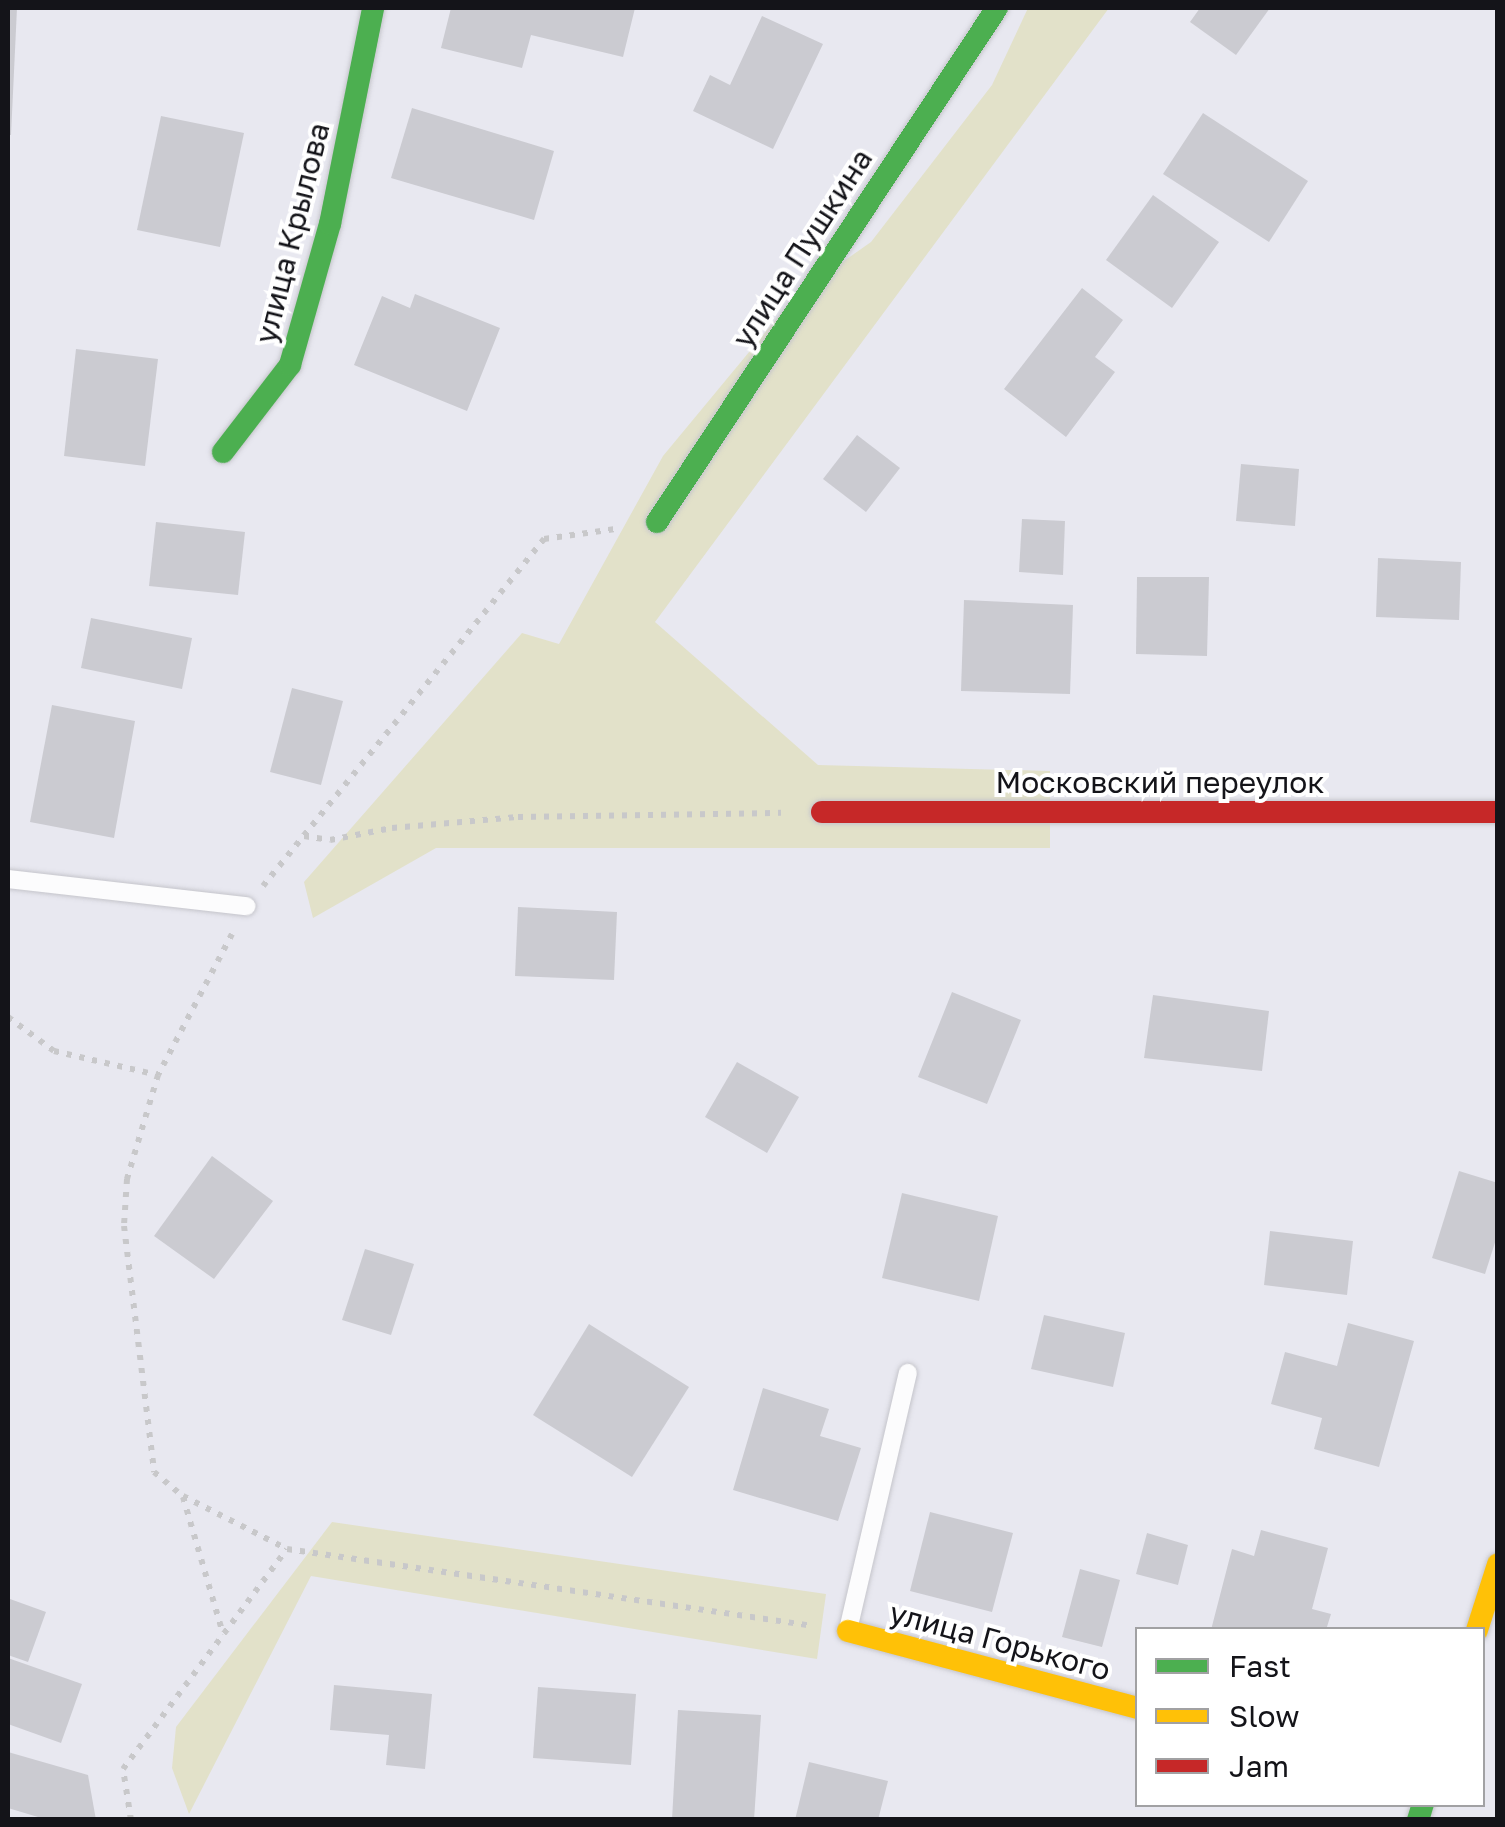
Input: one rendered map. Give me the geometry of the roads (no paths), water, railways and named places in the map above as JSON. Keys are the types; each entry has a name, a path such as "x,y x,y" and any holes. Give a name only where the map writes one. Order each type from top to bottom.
{"street":[{"name":"улица Крылова","path":"223,452 290,365 330,224 372,8"},
{"name":"улица Пушкина","path":"657,522 996,8"},
{"name":"Московский переулок","path":"822,812 1498,812"},
{"path":"1478,1627 1498,1564"},
{"name":"улица Горького","path":"848,1631 1135,1707"}],"lane":[{"path":"8,879 246,906"},
{"path":"848,1631 908,1373"}]}
